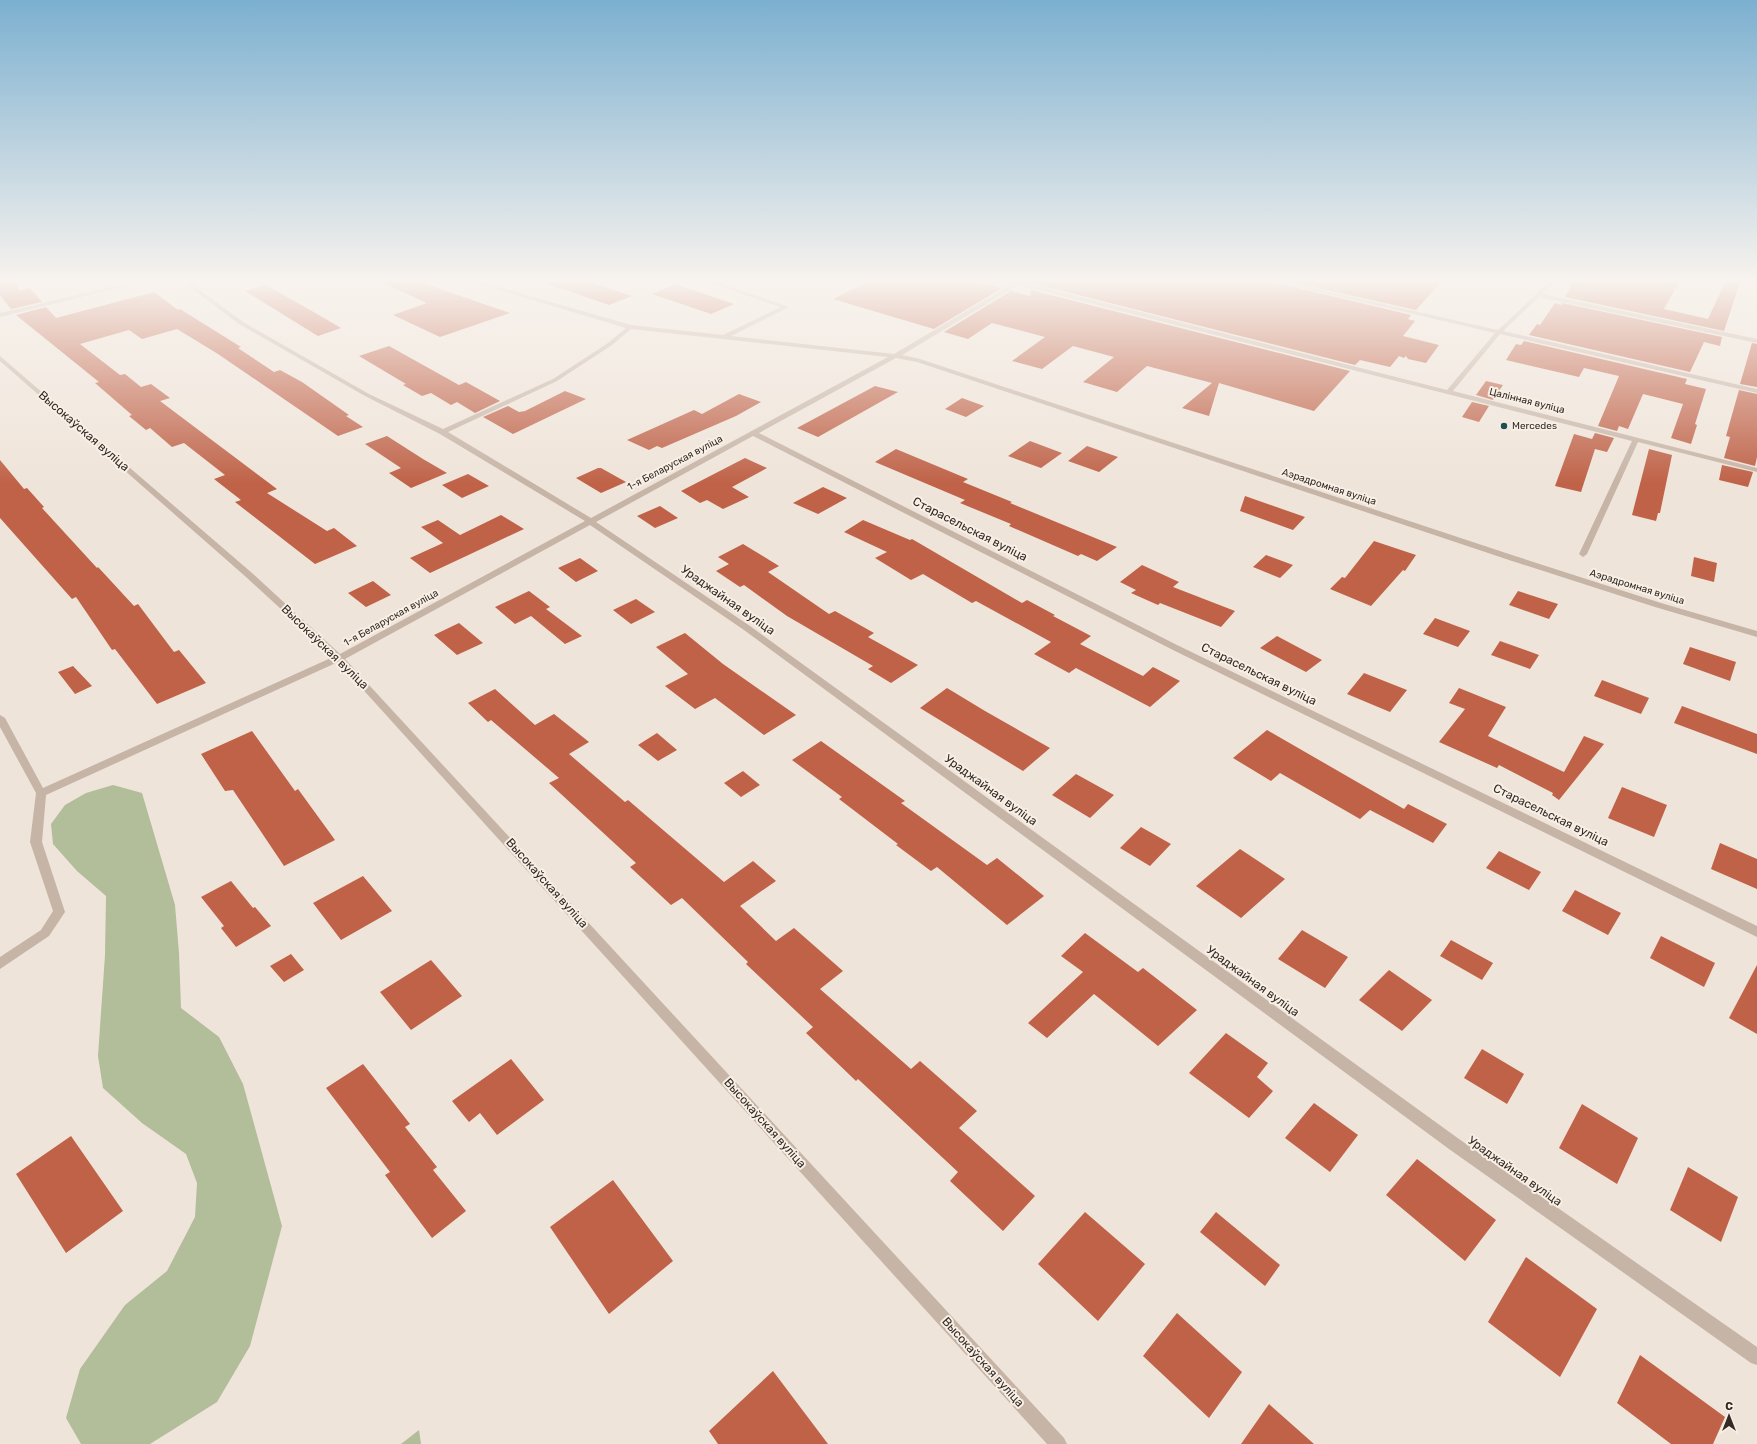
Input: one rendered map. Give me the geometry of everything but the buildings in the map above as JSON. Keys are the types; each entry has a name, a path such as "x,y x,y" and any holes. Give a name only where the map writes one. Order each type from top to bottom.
{"street":[{"name":"Ураджайная вуліца","path":"287,349 367,394 443,432 590,521 747,628 1454,1144 1757,1357"},
{"path":"443,432 555,380 602,349"},
{"name":"Аэрадромная вуліца","path":"833,349 896,356 931,364 1256,474 1520,561 1658,605 1757,634"},
{"name":"1-я Беларуская вуліца","path":"41,793 339,658 753,432 909,349"},
{"name":"Цалінная вуліца","path":"1281,349 1757,470"},
{"path":"1449,392 1485,349"},
{"path":"1575,349 1757,391"},
{"name":"Высокаўская вуліца","path":"0,358 249,575 339,658 1058,1444"},
{"name":"Старасельская вуліца","path":"753,432 1181,650 1757,932"},
{"path":"1583,554 1636,439"},
{"path":"0,718 41,793 36,842 59,912 45,933 0,964"}],"green space":[{"path":"113,785 142,793 175,905 179,953 181,1008 219,1037 243,1084 282,1226 250,1346 217,1402 150,1444 81,1444 66,1418 80,1369 125,1305 167,1271 195,1217 197,1183 186,1154 142,1123 103,1088 98,1056 105,955 106,896 77,871 53,844 51,824 65,805 86,793"},
{"path":"419,1430 421,1444 401,1444"}],"place":[{"name":"Mercedes","path":"1504,426"}]}
